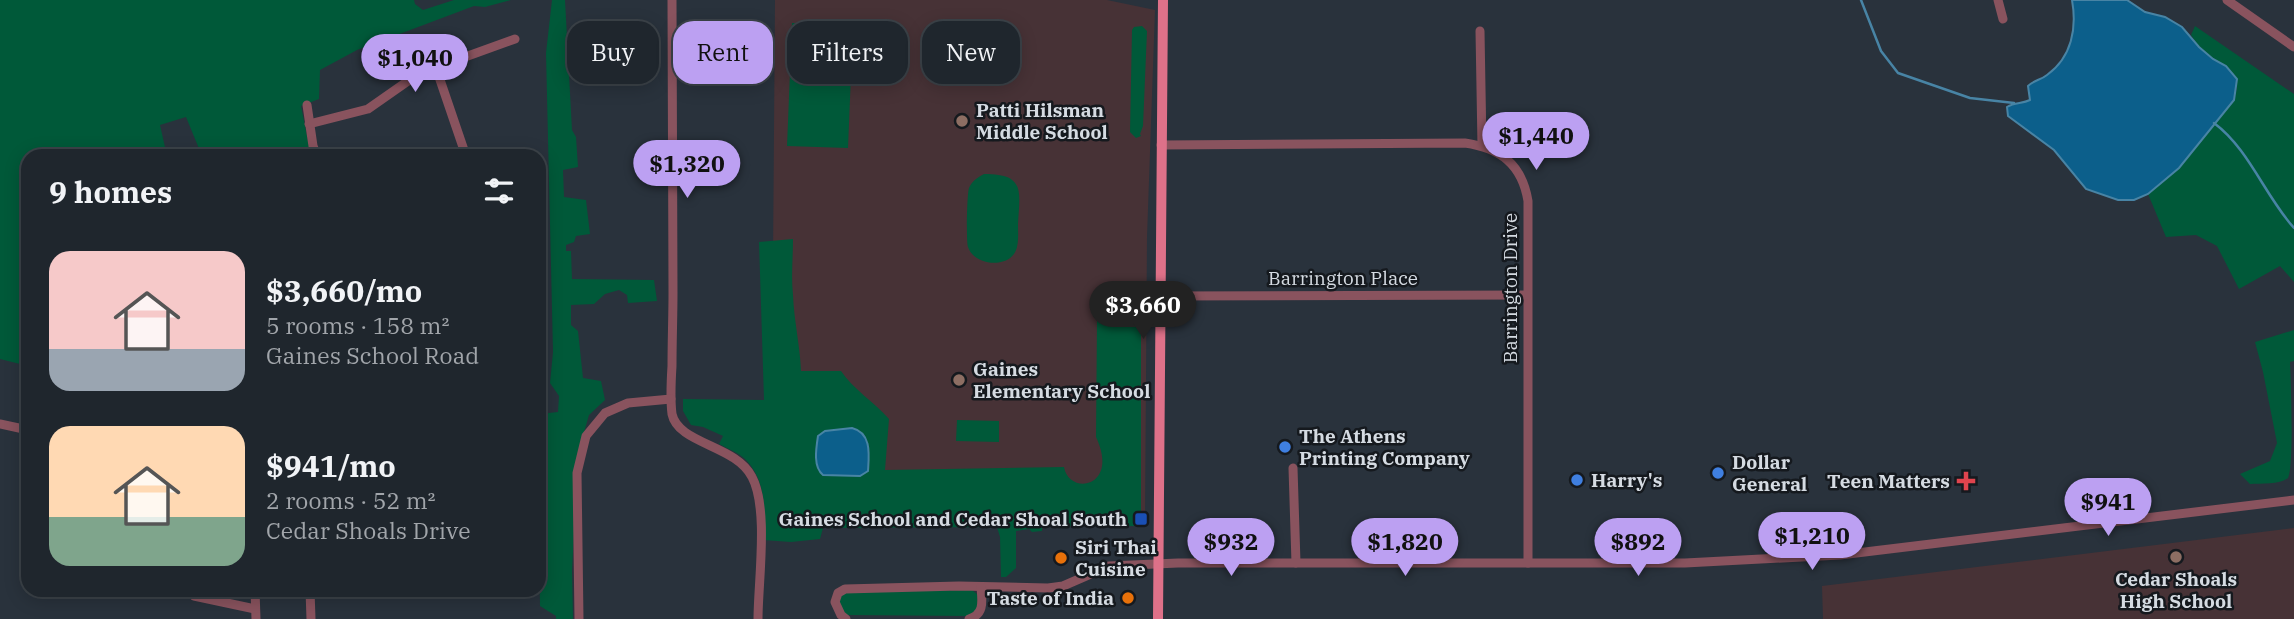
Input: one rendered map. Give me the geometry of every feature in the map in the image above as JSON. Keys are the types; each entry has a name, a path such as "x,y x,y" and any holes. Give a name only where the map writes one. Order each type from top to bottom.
{"main road":[{"path":"1158,619 1163,0"}],"street":[{"path":"671,0 673,417 679,427 690,436 734,456 751,475 756,486 761,524 758,619"},
{"path":"1998,0 2003,19"},
{"path":"2227,0 2294,47"},
{"path":"1480,32 1482,146"},
{"path":"309,124 368,109 410,79 515,39"},
{"path":"436,68 464,149"},
{"path":"307,105 314,149"},
{"name":"Barrington Drive","path":"1161,145 1465,143 1498,152 1508,160 1523,179 1528,201 1528,563"},
{"name":"Barrington Place","path":"1159,296 1527,295"},
{"path":"579,619 577,473 586,436 605,413 628,403 671,399"},
{"path":"0,424 21,428"},
{"path":"1293,468 1296,563"},
{"path":"846,619 835,602 838,593 845,589 1048,588 1063,586 1109,566 1685,563 1840,555 2294,500"},
{"path":"969,619 981,610 981,587"},
{"path":"197,597 256,614"},
{"path":"310,597 310,619"}],"shaded area":[{"path":"775,0 1107,0 1155,10 1147,237 1145,524 771,524"},
{"name":"Cedar Shoals High School","path":"2294,528 2294,619 1823,619 1822,586"}],"green space":[{"path":"0,0 414,0 423,10 454,0 511,0 485,7 474,6 357,50 320,70 319,99 301,106 310,149 199,149 186,117 160,125 165,149 21,149 21,364 0,359"},
{"path":"552,0 565,0 567,84 570,84 572,130 576,137 578,167 563,170 564,197 586,200 590,234 576,236 574,242 566,245 566,251 571,251 572,279 654,280 657,301 628,303 627,295 619,290 605,294 594,304 571,305 571,325 578,331 583,378 601,381 605,400 589,415 578,453 572,571 573,619 556,619 556,616 540,606 540,597 546,597 546,413 558,412 559,396 550,383 553,352 546,53"},
{"path":"1142,26 1147,31 1143,126 1141,136 1136,138 1130,132 1132,30"},
{"path":"2195,26 2294,94 2294,282 2280,266 2239,289 2217,246 2196,235 2166,237 2148,194 2179,168 2234,100 2237,88 2226,67 2199,47 2191,35"},
{"path":"790,84 851,84 848,148 787,146"},
{"path":"984,174 1007,177 1017,186 1019,193 1017,247 1006,260 992,263 971,253 967,236 969,188"},
{"path":"793,239 792,288 801,371 841,371 851,384 889,419 885,470 1064,467 1074,482 1091,482 1098,477 1102,467 1102,454 1096,437 1097,319 1108,307 1136,307 1141,316 1141,526 1042,526 1042,531 1016,531 1016,568 1006,577 1001,577 1000,537 997,527 823,528 820,539 791,542 763,540 763,499 754,470 741,456 719,444 723,436 691,425 683,411 683,399 764,400 759,242"},
{"path":"2294,330 2294,361 2290,362 2292,442 2288,478 2275,483 2250,484 2240,474 2270,461 2277,443 2255,342"},
{"path":"957,420 999,421 999,442 956,441"},
{"path":"972,590 978,595 978,608 969,616 846,615 841,611 839,598 845,592"}],"water":[{"path":"2072,0 2127,0 2145,12 2165,17 2182,27 2199,47 2226,66 2237,79 2234,100 2179,168 2148,194 2134,200 2118,200 2086,189 2054,150 2008,116 2007,107 2030,100 2028,86 2045,77 2067,51 2074,21"},
{"path":"852,428 863,435 868,445 868,471 860,476 823,475 816,463 818,436 825,431"}],"waterway":[{"path":"1861,0 1881,51 1898,73 1970,98 2014,103"},
{"path":"2214,123 2247,159 2294,228"}],"place":[{"name":"Patti Hilsman Middle School","path":"962,121"},
{"name":"Gaines Elementary School","path":"959,380"},
{"name":"The Athens Printing Company","path":"1285,447"},
{"name":"Dollar General","path":"1718,473"},
{"name":"Harry's","path":"1577,480"},
{"name":"Teen Matters","path":"1966,481"},
{"name":"Gaines School and Cedar Shoal South","path":"1141,519"},
{"name":"Cedar Shoals High School","path":"2176,557"},
{"name":"Siri Thai Cuisine","path":"1061,558"},
{"name":"Taste of India","path":"1128,598"}]}
